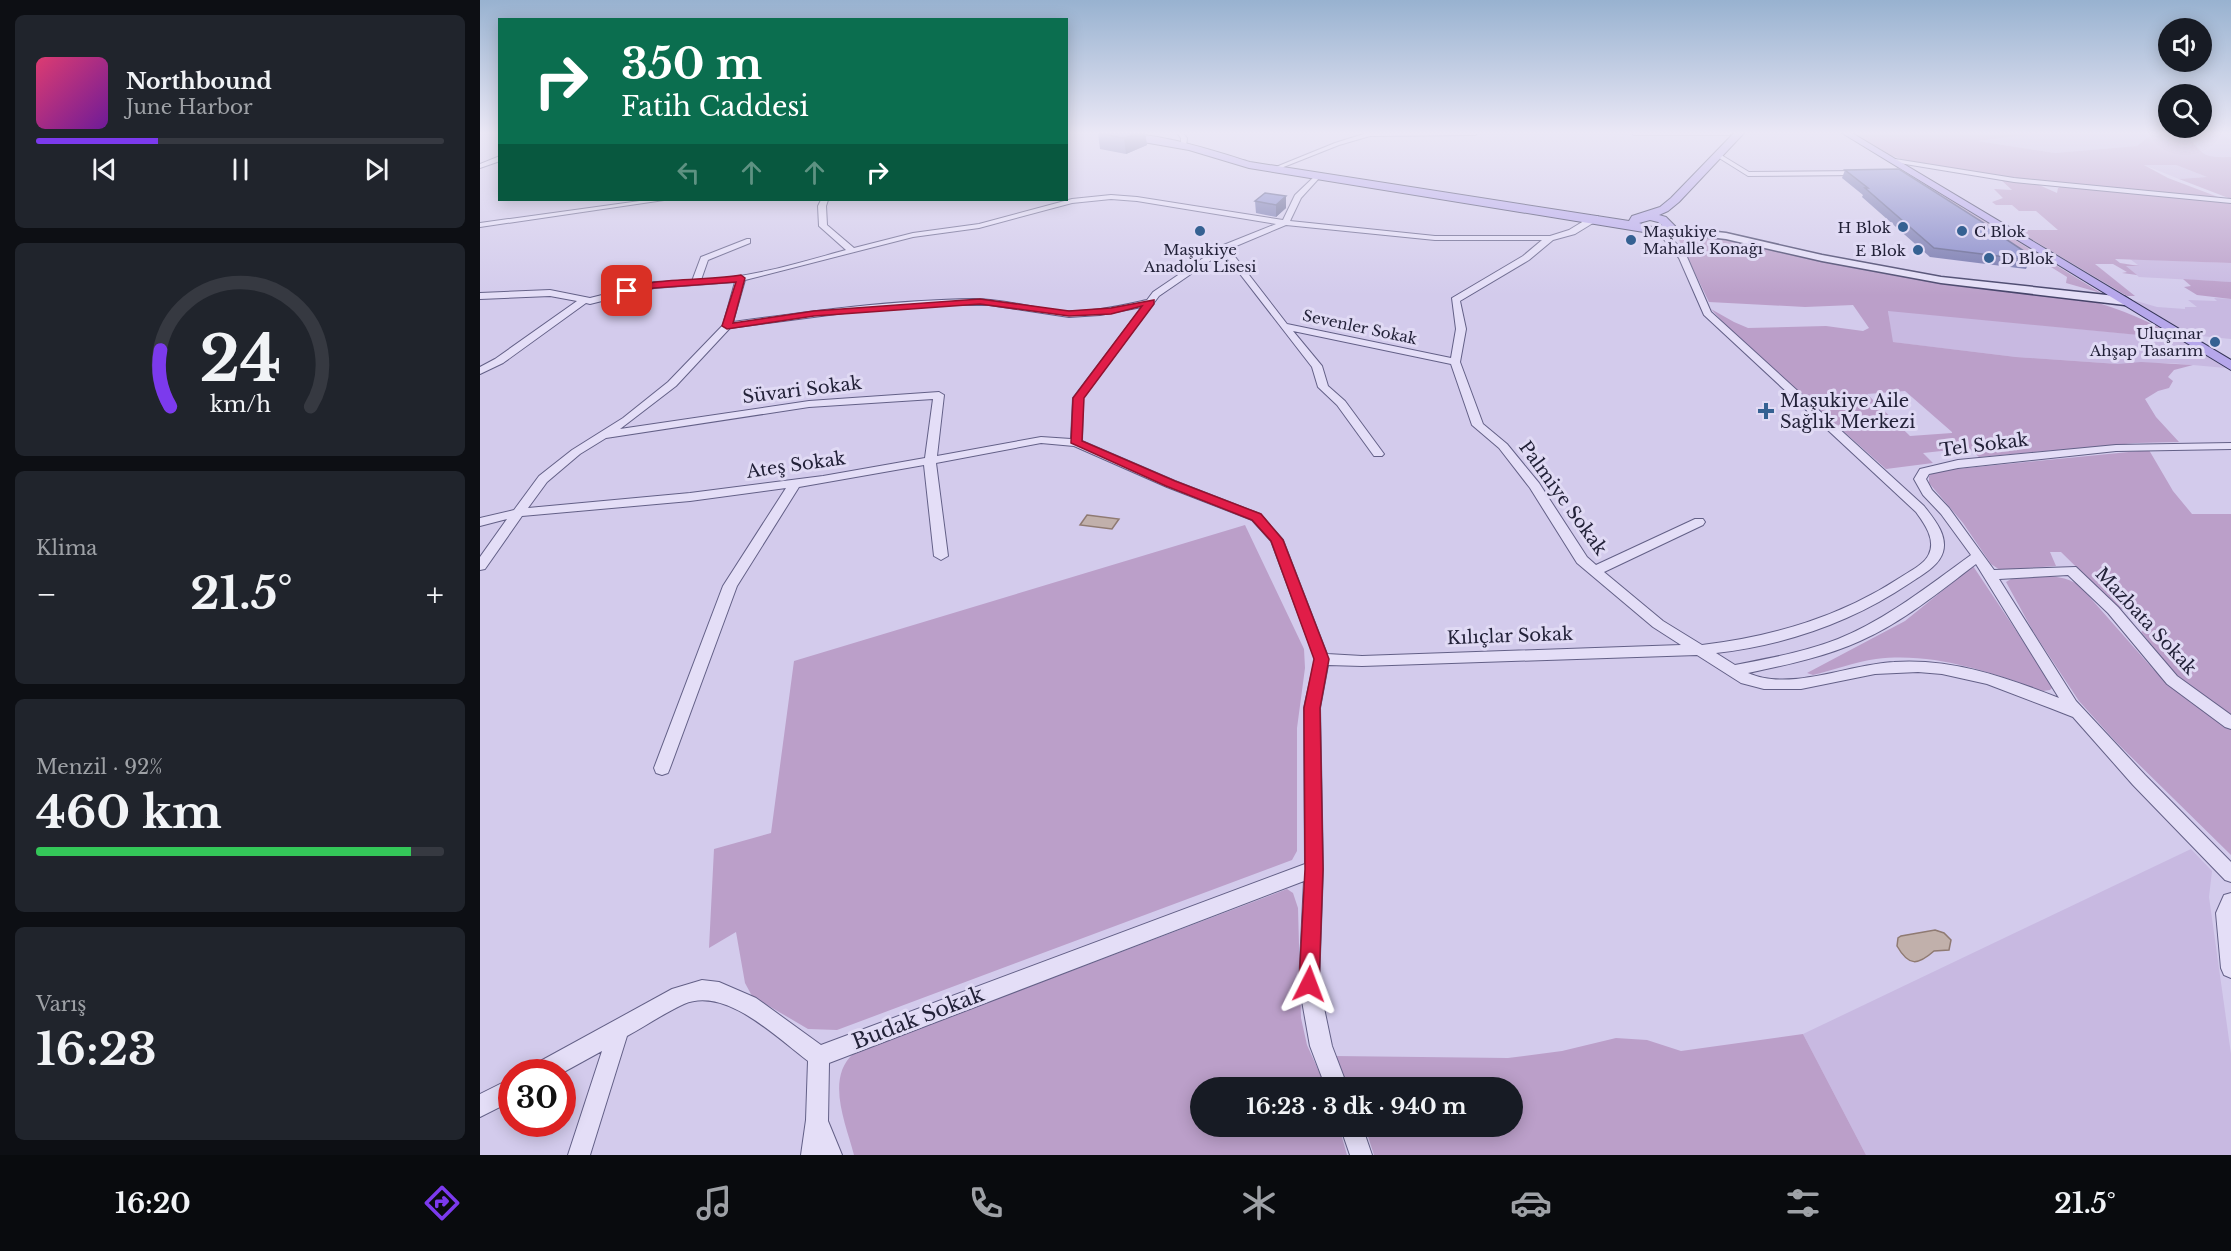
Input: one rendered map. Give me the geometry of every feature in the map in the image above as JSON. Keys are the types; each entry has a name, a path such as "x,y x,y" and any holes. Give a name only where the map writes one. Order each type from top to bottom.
{"main road":[{"path":"1387,187 1595,219 1640,223 1663,222 1692,187"},
{"path":"1936,187 2231,366"}],"street":[{"path":"1076,443 1078,398 1156,294 1224,248 1285,223 1298,197 1307,187"},
{"path":"2085,187 2231,201"},
{"path":"1068,196 1072,201"},
{"path":"480,296 550,293 591,301 654,285 741,278 913,235 979,226 1072,201 1111,197 1137,199 1285,223 1435,238 1550,238 1572,232 1595,219"},
{"path":"480,225 653,201"},
{"path":"824,201 823,226 852,251"},
{"path":"1663,222 1696,231 1941,280 2125,301"},
{"path":"1663,222 1671,241"},
{"path":"1640,223 1671,241"},
{"path":"1455,362 1461,329 1455,300 1526,258 1550,238"},
{"path":"696,283 704,260 747,241"},
{"name":"Kılıçlar Sokak","path":"1322,659 1362,660 1700,650 1776,638 1853,612 1875,600 1933,559 1937,551 1937,541 1928,520 1909,496 1781,383 1707,313 1683,257 1671,241"},
{"name":"Sevenler Sokak","path":"1224,248 1284,326 1455,362"},
{"path":"480,566 543,479 576,452 627,420 672,384 727,326 741,278"},
{"path":"480,371 499,362 584,300"},
{"path":"727,326 814,314 916,305 980,302 1069,314 1111,311 1150,302"},
{"path":"1284,326 1317,366 1323,387 1341,403 1378,453"},
{"name":"Palmiye Sokak","path":"1455,362 1478,425 1503,446 1535,486 1582,560 1658,624 1733,671 1758,684 1786,686 1893,666 1946,668 2004,682 2078,713"},
{"name":"Süvari Sokak","path":"604,435 808,404 939,395 930,462"},
{"name":"Ateş Sokak","path":"480,522 518,513 690,497 795,484 930,462 1041,440 1076,443 1256,517 1277,540 1322,659"},
{"name":"Tel Sokak","path":"2231,446 2116,448 1958,464 1924,472 1921,476 1921,483 1978,556 2078,713 2139,780 2231,874"},
{"path":"930,462 941,556"},
{"path":"662,768 730,586 795,484"},
{"path":"1594,571 1699,522"},
{"path":"1733,671 1811,654 1854,638 1897,615 1978,556"},
{"name":"Mazbata Sokak","path":"1990,575 2071,570 2113,610 2172,680 2231,723"},
{"path":"1322,659 1312,708 1314,869 1309,984 1322,1046 1333,1077"},
{"name":"Budak Sokak","path":"819,1056 1314,869"},
{"path":"2231,901 2225,913 2231,968"},
{"path":"567,1059 679,996 694,990 708,989 722,992 737,998 819,1056 817,1120 813,1155"},
{"path":"579,1155 620,1030"},
{"path":"480,1106 498,1096"},
{"path":"817,1120 831,1155"},
{"path":"1355,1137 1361,1155"}],"shaded area":[{"path":"1922,187 1929,187 2101,293 2066,283 2067,277"},
{"path":"2009,187 2043,187 2057,193 2060,187 2072,187 2231,202 2231,263 2115,259 2120,263 2139,266 2126,266 2137,275 2122,273 2127,272 2113,264 2095,264 2135,296 2127,296 2016,230 2058,230 2036,211 2019,211 2012,205 1996,205 1992,202 2003,198 1994,189 2012,190"},
{"path":"2095,187 2191,187 2226,200"},
{"path":"2200,187 2231,187 2231,199"},
{"path":"1675,232 1727,240 1907,277 2088,300 2136,316 2180,339 1888,311 1893,342 2016,357 2118,364 2141,362 2193,365 2174,370 2168,377 2173,381 2169,388 2158,391 2145,399 2156,417 2179,442 2136,443 1979,457 1969,448 1923,453 1933,463 1886,469 1736,336 1711,309 1748,328 1826,326 1863,331 1869,328 1853,305 1805,307 1709,302","holes":["1905,391 1952,432 1910,436 1867,394"]},
{"path":"2130,259 2231,263 2231,282 2139,277 2125,266 2138,265"},
{"path":"2183,279 2231,282 2231,299 2197,295 2184,287 2191,286"},
{"path":"2214,298 2231,299 2231,339 2191,335 2133,300 2157,307 2185,309 2185,307 2197,307 2188,300 2217,301"},
{"path":"1888,310 2180,339 2226,368 2170,363 2118,364 2016,357 1892,342"},
{"path":"2149,450 2173,491 2192,514 2231,514 2231,717 2183,683 2141,632 2154,625 2117,607 2061,552 2050,552 2056,566 2000,570 1991,564 1963,523 1929,483 1929,476 1932,473 1946,470"},
{"path":"1087,515 1119,519 1112,529 1080,525"},
{"path":"1245,525 1304,649 1305,668 1297,728 1297,851 1292,860 837,1030 808,1029 752,996 745,983 736,932 709,948 714,849 771,833 794,661"},
{"path":"1973,566 2051,683 2053,687 2050,690 2043,691 1961,665 1919,658 1876,659 1813,675 1807,673 1905,621"},
{"path":"2016,576 2057,577 2079,585 2153,669 2189,700 2231,730 2231,855 2116,742 2079,701 2034,633 2006,582"},
{"path":"2191,849 2212,871 2209,897 2231,1054 2231,1155 1866,1155 1803,1034"},
{"path":"1287,889 1293,893 1298,908 1301,1018 1307,1045 1321,1077 1190,1077 1190,1137 1342,1137 1347,1155 854,1155 843,1116 839,1088 845,1063 854,1053"},
{"path":"1935,930 1944,933 1951,940 1949,950 1934,951 1914,962 1906,958 1897,946 1898,938 1901,936"},
{"path":"1803,1034 1866,1155 1374,1155 1368,1137 1523,1137 1523,1077 1343,1077 1334,1056 1508,1058 1562,1051 1616,1038 1647,1040 1681,1051"}],"building":[{"path":"1927,187 1998,232 1995,232 2030,255 2030,260 1934,248 1865,188"},
{"path":"1265,193 1286,196 1276,205 1255,201"}],"place":[{"name":"H Blok","path":"1903,227"},
{"name":"Maşukiye Anadolu Lisesi","path":"1200,231"},
{"name":"C Blok","path":"1962,231"},
{"name":"Maşukiye Mahalle Konağı","path":"1631,240"},
{"name":"E Blok","path":"1918,250"},
{"name":"D Blok","path":"1989,258"},
{"name":"Uluçınar Ahşap Tasarım","path":"2215,342"},
{"name":"Maşukiye Aile Sağlık Merkezi","path":"1766,411"}],"route":[{"path":"627,291 654,285 721,282 741,278 727,326 814,314 916,305 980,302 1069,314 1111,311 1150,302 1078,398 1076,443 1256,517 1277,540 1322,659 1312,708 1314,869 1309,984"}]}
